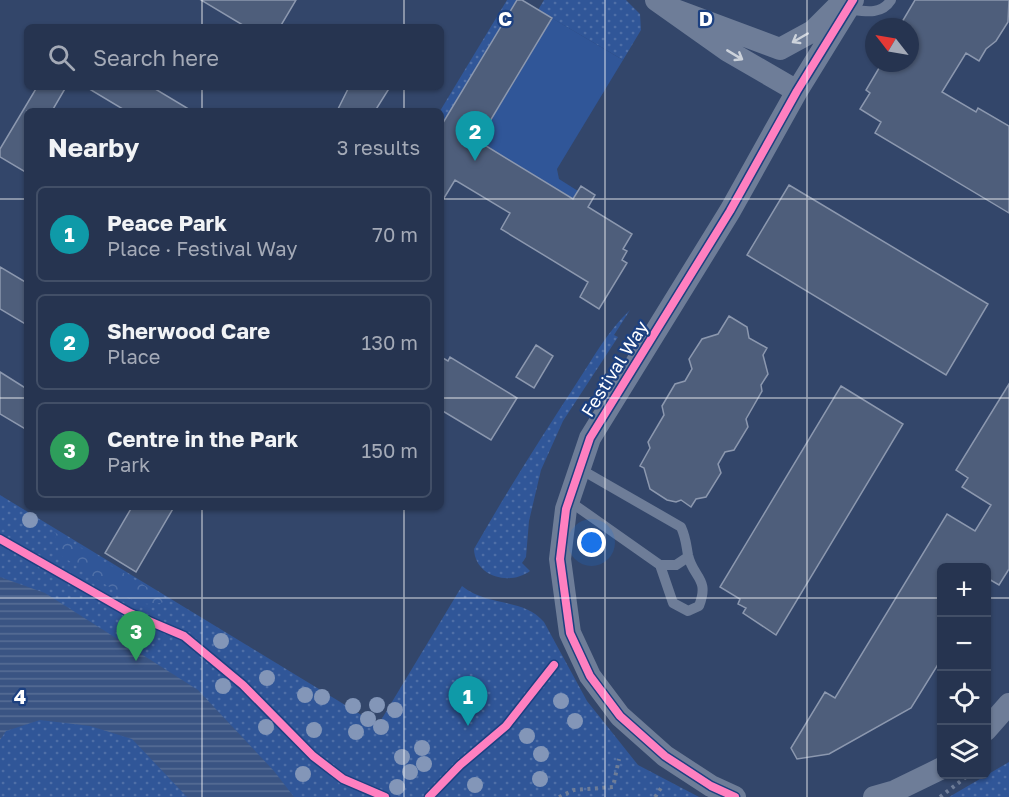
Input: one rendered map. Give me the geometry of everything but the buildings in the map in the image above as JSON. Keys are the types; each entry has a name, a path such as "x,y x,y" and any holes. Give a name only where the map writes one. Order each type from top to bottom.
{"street":[{"path":"663,4 780,49 813,31 848,3"},
{"name":"Festival Way","path":"735,797 711,786 665,756 620,716 590,676 570,633 560,559 569,501 590,438 730,211 848,3"},
{"path":"663,4 728,51 797,91"},
{"path":"991,725 1009,704"},
{"path":"874,797 895,791 937,770"}],"lane":[{"path":"848,3 873,13 888,5 891,0"},
{"path":"580,469 681,527 688,542 688,557 702,581 703,594 699,606 688,611 673,603 660,565"},
{"path":"569,501 660,565 676,565 688,557"}],"path":[{"path":"559,797 583,788 613,786 619,759"},
{"path":"655,797 660,788"}],"green space":[{"path":"507,0 517,0 444,121 444,108 442,108"},
{"path":"544,0 626,0 640,14 641,30 623,60 538,10"},
{"path":"552,18 623,60 557,169 559,179 578,191 573,199 478,141"},
{"path":"630,310 614,335 618,337 563,421 541,470 529,521 526,557 522,563 530,571 513,578 495,576 487,572 476,559 474,549 594,355"},
{"path":"0,495 378,725 462,586 484,597 526,609 544,622 587,701 638,765 699,797 0,797"},
{"path":"54,532 169,600 155,604 141,603 113,589 60,555"},
{"path":"1009,762 1009,797 949,797 980,779 991,779 991,772"}],"shaded area":[{"path":"0,577 45,593 198,690 274,771 294,797 187,797 132,739 90,726 40,720 6,731 0,740"}],"cycle path":[{"path":"735,797 711,786 665,756 620,716 590,676 570,633 560,559 566,509 590,438 730,211 797,91 853,0"},
{"path":"0,539 130,613 184,636 243,685 313,756 343,779 385,797"},
{"path":"429,797 460,765 506,726 554,665"}],"place":[{"name":"Sherwood Care","path":"475,161"},
{"name":"Centre in the Park","path":"136,661"},
{"name":"Peace Park","path":"468,726"}]}
